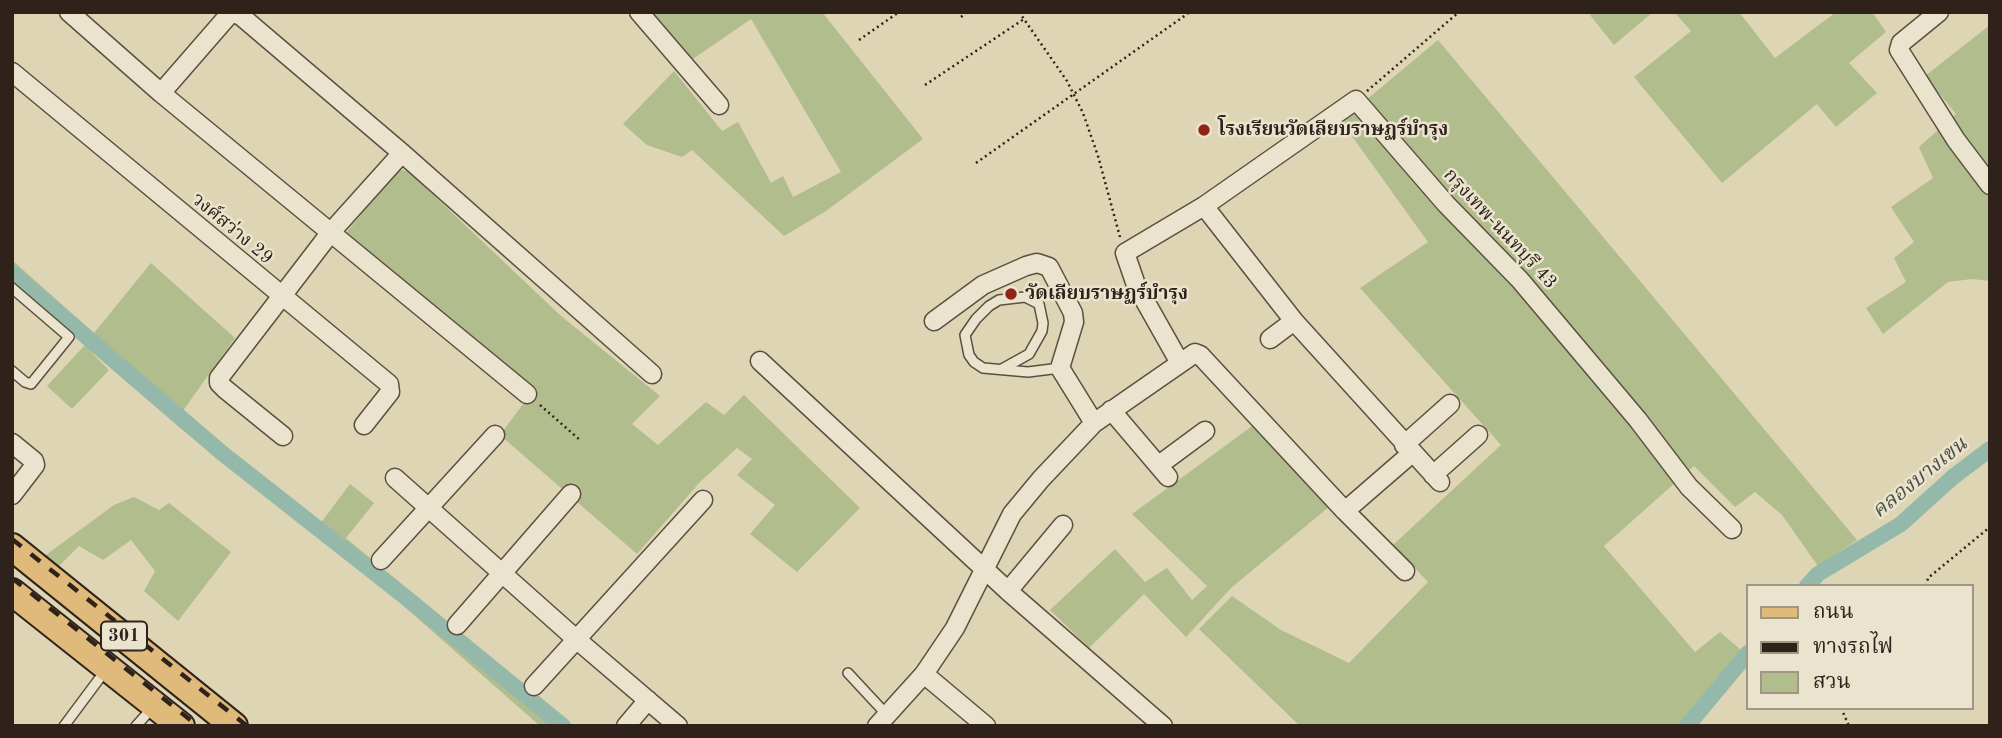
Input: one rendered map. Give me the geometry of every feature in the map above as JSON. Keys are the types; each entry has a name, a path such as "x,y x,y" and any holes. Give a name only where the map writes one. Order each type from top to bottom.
{"main road":[{"name":"301","path":"12,547 234,726"},
{"name":"301","path":"12,592 177,725"},
{"path":"116,675 151,657"}],"street":[{"path":"69,12 161,93 527,394"},
{"path":"639,12 719,105"},
{"path":"1939,12 1901,43 1899,50 1956,140 1990,185"},
{"path":"161,93 228,16 233,13 241,16 402,153 652,373"},
{"name":"วงศ์สว่าง 29","path":"12,72 388,384 390,392 364,425"},
{"path":"1180,363 1136,285 1125,253 1204,206 1356,100"},
{"name":"กรุงเทพ-นนทบุรี 43","path":"1356,100 1446,204 1529,290 1638,420 1689,487 1732,529"},
{"path":"283,436 225,389 218,380 223,369 331,232 402,153"},
{"path":"1204,206 1294,321 1436,478 1478,435"},
{"path":"934,321 983,285 1026,266 1037,263 1049,267 1073,313 1072,332 1060,368 1094,423"},
{"path":"1270,339 1294,321"},
{"path":"882,721 924,674 955,628 1012,514 1094,423 1195,353 1200,355 1345,511 1405,571"},
{"path":"760,361 1008,591 1163,726"},
{"path":"1345,511 1450,404"},
{"path":"1111,410 1164,471 1205,431"},
{"path":"381,560 495,435"},
{"path":"12,443 34,461 35,465 12,495"},
{"path":"395,478 678,726"},
{"path":"457,625 571,494"},
{"path":"534,686 703,500"},
{"path":"1008,591 1063,525"},
{"path":"924,674 986,726"},
{"path":"626,726 648,701"}],"lane":[{"path":"12,288 69,337 31,384 12,371"},
{"path":"1002,369 1029,354 1039,339 1042,314 1039,304 1025,297 999,300 989,306 965,335 966,346 974,362 983,368 1028,372 1060,368"},
{"path":"848,673 882,721"},
{"path":"64,726 116,675"},
{"path":"135,726 155,705"}],"path":[{"path":"859,40 899,12"},
{"path":"961,17 967,12"},
{"path":"1019,12 1074,94 1083,113 1125,253"},
{"path":"976,163 1190,12"},
{"path":"1356,100 1459,12"},
{"path":"925,85 1024,19"},
{"path":"527,394 580,440"},
{"path":"1926,584 1928,578 1990,527"},
{"path":"1842,710 1849,726"}],"green space":[{"path":"649,12 822,12 923,139 826,211 784,236 692,150 682,157 647,145 623,124 674,71 722,131 738,122 771,183 783,176 793,197 841,172 751,19 690,61"},
{"path":"1593,12 1653,12 1614,45 1590,15"},
{"path":"1674,12 1739,12 1775,58 1836,12 1872,12 1886,32 1849,63 1877,93 1836,127 1817,104 1722,183 1634,77 1691,31"},
{"path":"1990,25 1990,281 1972,279 1948,282 1883,334 1866,308 1906,282 1894,258 1914,242 1891,207 1933,178 1919,147 1956,114 1925,76"},
{"path":"1438,40 1857,540 1818,566 1782,515 1755,492 1735,507 1694,466 1604,546 1695,652 1720,632 1741,650 1677,726 1300,726 1199,629 1232,596 1281,630 1349,663 1428,582 1393,545 1501,445 1360,288 1428,242 1341,121"},
{"path":"398,169 409,172 561,316 660,396 632,424 658,445 706,402 724,415 744,395 860,508 797,572 750,534 775,505 737,475 752,459 737,448 700,482 637,554 500,435 532,392 346,233"},
{"path":"12,260 94,333 151,263 235,338 182,412 320,524 350,484 374,503 346,538 574,726 540,726 399,602 179,427 86,347 109,370 72,409 47,386 85,345 12,282"},
{"path":"1255,424 1330,506 1231,588 1186,637 1144,594 1089,648 1050,610 1115,549 1145,582 1167,568 1192,600 1207,586 1132,514"},
{"path":"134,497 159,510 169,503 231,552 178,621 144,591 155,571 131,540 103,560 79,546 56,569 42,558 114,505"}],"waterway":[{"path":"12,273 222,453 409,600 563,726"},
{"name":"คลองบางเขน","path":"1809,584 1818,574 1901,524 1953,477 1990,449"},
{"name":"คลองบางเขน","path":"1687,726 1746,655"}],"railway":[{"path":"12,539 247,726"},
{"path":"12,578 198,726"}],"place":[{"name":"โรงเรียนวัดเลียบราษฏร์บำรุง","path":"1204,130"},
{"name":"วัดเลียบราษฏร์บำรุง","path":"1011,294"}]}
